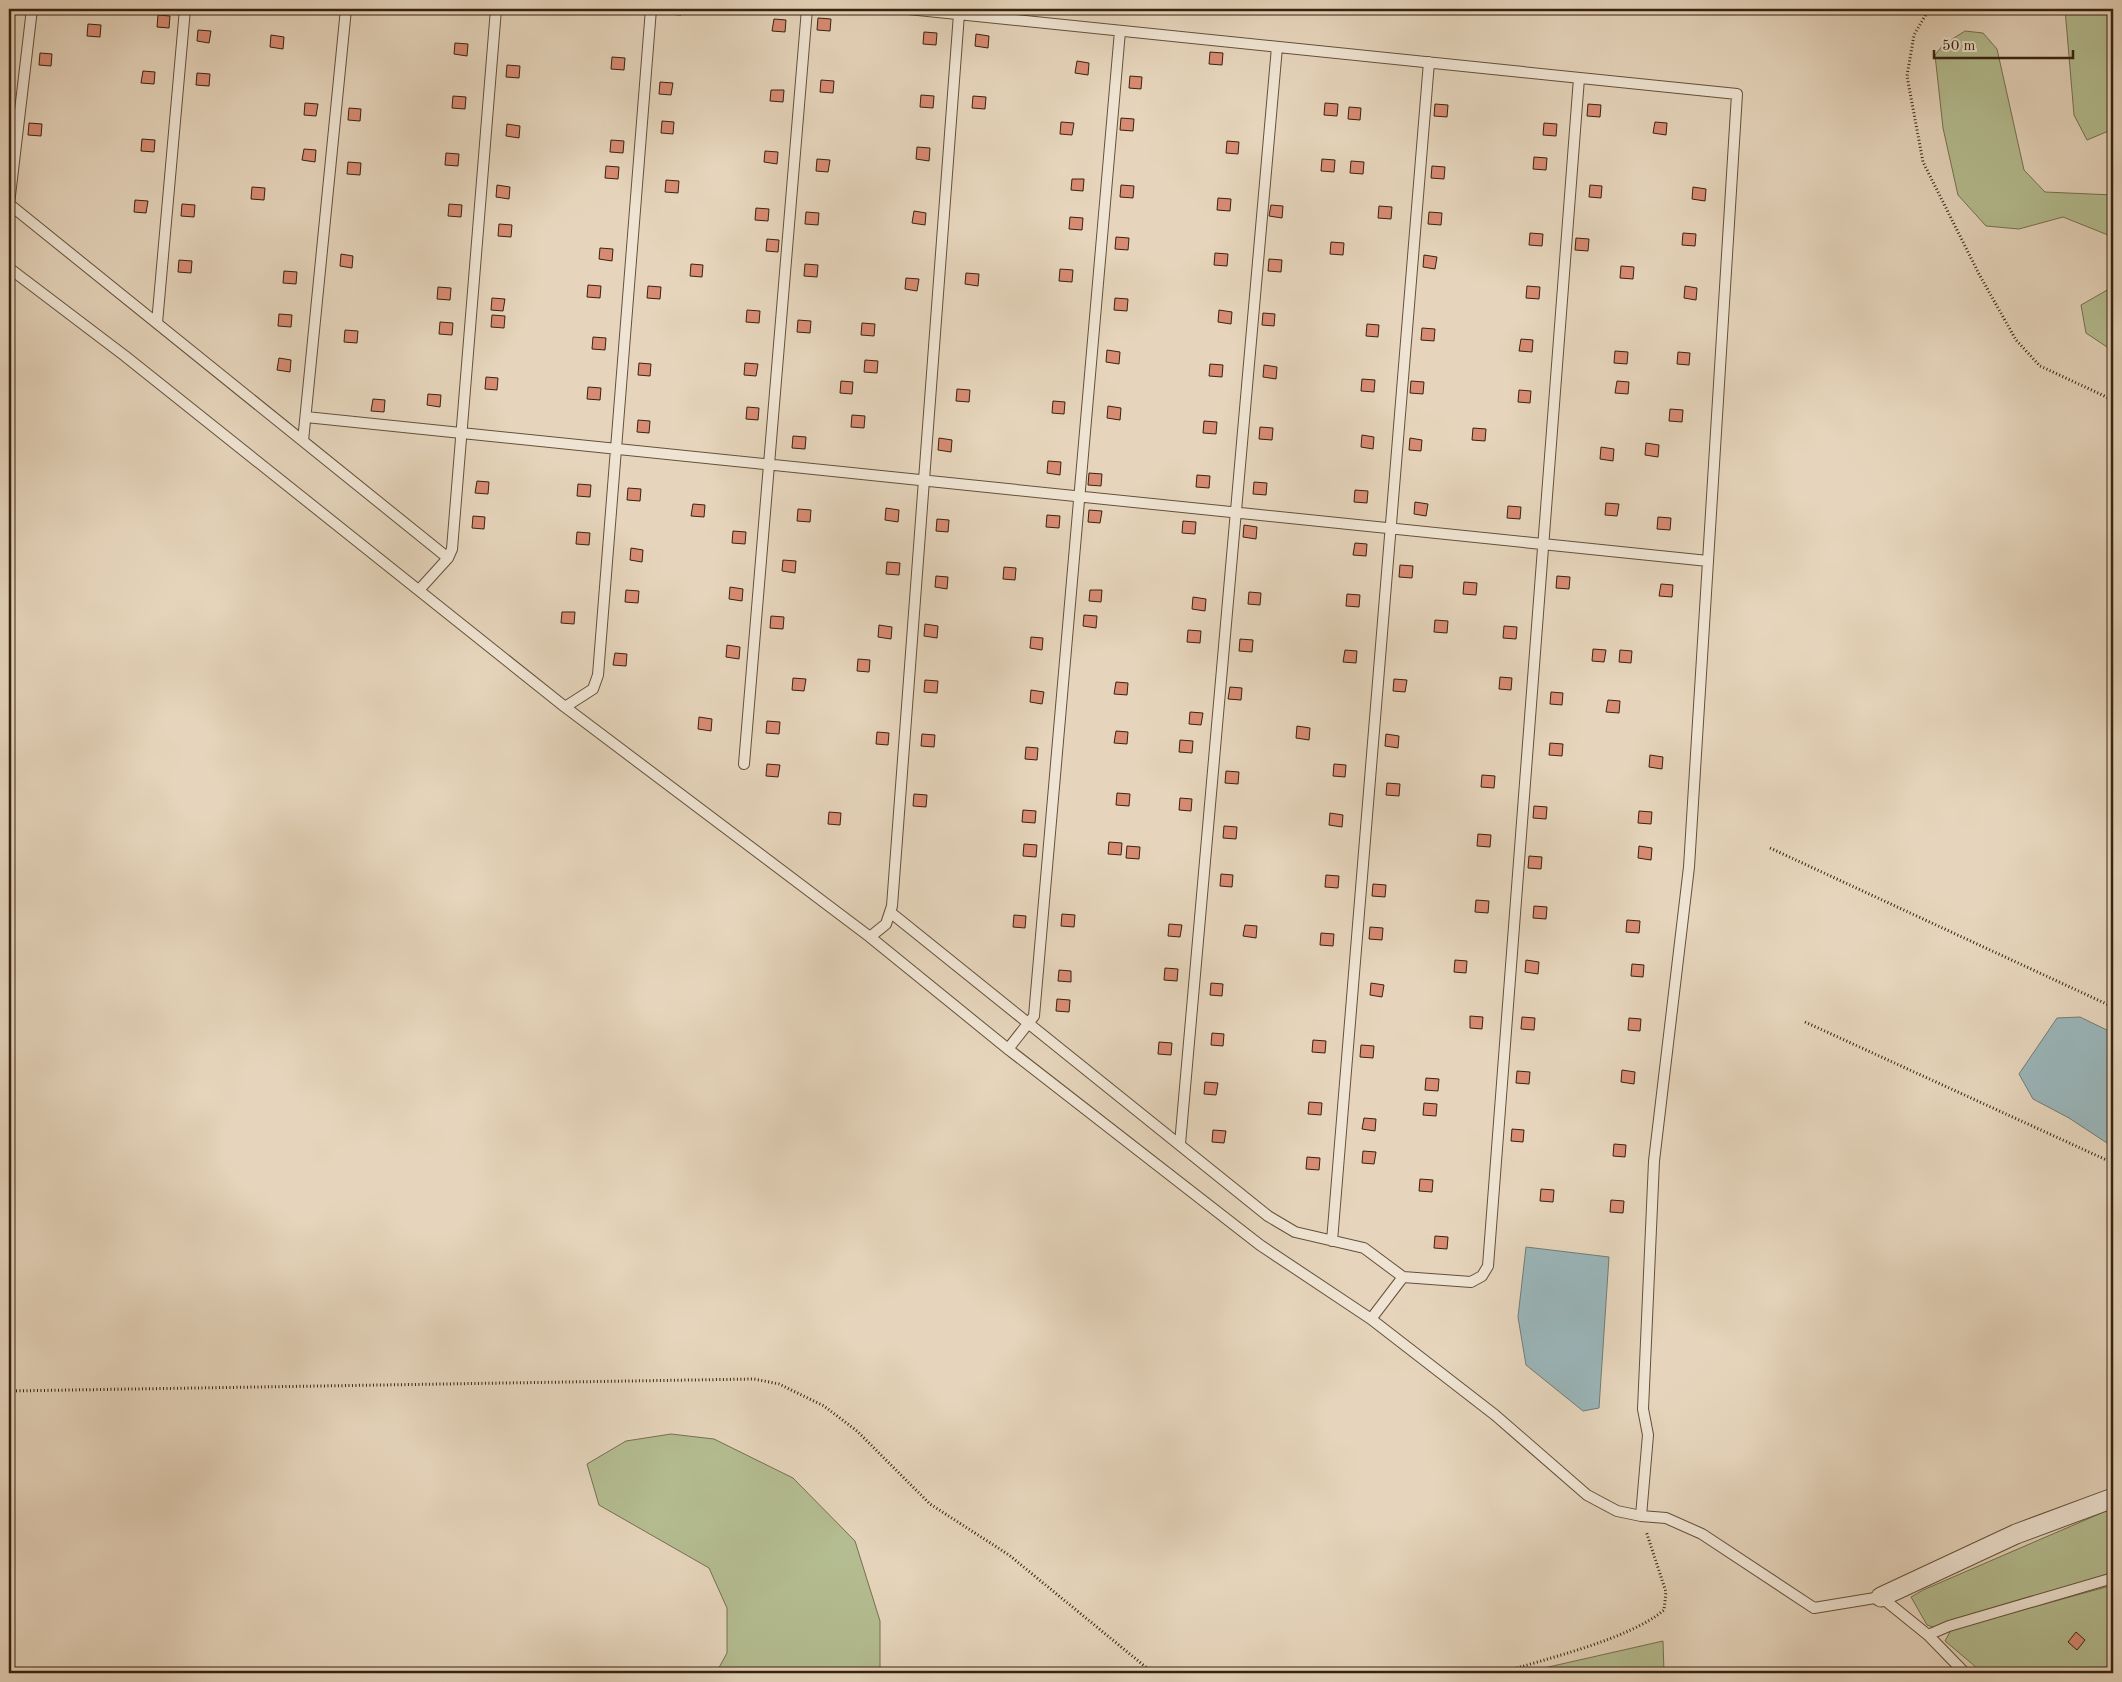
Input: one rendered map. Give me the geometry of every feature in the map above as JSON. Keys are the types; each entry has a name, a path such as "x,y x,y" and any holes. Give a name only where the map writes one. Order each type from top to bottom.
{"street":[{"path":"1881,1597 2016,1534 2113,1498"}],"lane":[{"path":"32,9 9,204 448,558"},
{"path":"157,323 185,9"},
{"path":"303,441 346,9"},
{"path":"419,590 448,558 452,549 496,9"},
{"path":"565,707 593,689 598,676 651,9"},
{"path":"744,764 807,9"},
{"path":"908,9 1737,94 1689,867 1654,1161 1643,1409 1648,1435 1641,1516"},
{"path":"870,937 886,924 890,912 959,14"},
{"path":"1008,1049 1034,1016 1120,31"},
{"path":"1180,1144 1277,47"},
{"path":"1332,1241 1429,62"},
{"path":"890,912 1268,1216 1295,1232 1364,1248 1403,1277 1471,1282 1482,1276 1488,1266 1579,78"},
{"path":"9,268 125,356 565,707 870,937 1008,1049 1260,1244 1371,1319 1496,1415 1587,1495 1617,1511 1641,1516 1666,1518 1702,1534 1814,1608 1881,1597 1928,1635 1965,1673"},
{"path":"306,417 1708,561"},
{"path":"1371,1319 1403,1277"},
{"path":"1928,1635 1950,1626 2113,1578"}],"path":[{"path":"1929,9 1914,35 1907,76 1923,162 1979,274 2016,340 2040,366 2113,400"},
{"path":"1770,848 2113,1008"},
{"path":"1805,1022 2113,1163"},
{"path":"9,1391 754,1379 779,1384 824,1406 856,1431 930,1504 1009,1556 1153,1673"},
{"path":"1500,1673 1606,1639 1652,1620 1664,1610 1666,1592 1641,1516"}],"green space":[{"path":"2065,9 2113,9 2113,115 2111,130 2087,140 2074,115"},
{"path":"1965,31 1983,33 1997,49 2024,170 2045,192 2113,195 2113,237 2063,217 2019,229 1986,226 1958,195 1943,128 1935,55 1943,45"},
{"path":"2109,289 2113,292 2113,351 2086,333 2081,305"},
{"path":"671,1434 714,1439 793,1478 855,1541 880,1621 880,1673 716,1673 727,1653 727,1608 709,1568 599,1505 587,1464 626,1441"},
{"path":"2113,1508 2113,1575 1936,1628 1927,1625 1911,1597 1923,1590"},
{"path":"2113,1585 2113,1673 1983,1673 1945,1641 1951,1630"},
{"path":"1663,1641 1664,1673 1522,1673"}],"water":[{"path":"2080,1017 2113,1033 2113,1147 2069,1118 2033,1099 2019,1074 2057,1018"},
{"path":"1526,1247 1609,1257 1599,1408 1583,1411 1526,1365 1518,1317"}],"building":[{"path":"615,9 628,9 628,13 615,12"},
{"path":"669,9 682,9 681,15 668,14"},
{"path":"158,15 170,16 169,28 157,27"},
{"path":"818,18 831,19 830,31 817,30"},
{"path":"774,19 786,20 785,32 772,31"},
{"path":"88,24 101,25 100,37 87,36"},
{"path":"198,30 211,31 209,43 197,41"},
{"path":"924,32 937,33 936,45 923,44"},
{"path":"976,34 989,36 988,48 975,46"},
{"path":"271,35 284,37 283,49 270,47"},
{"path":"455,43 468,44 467,56 454,54"},
{"path":"1210,52 1223,53 1222,65 1209,64"},
{"path":"40,53 52,54 51,66 39,65"},
{"path":"612,57 625,58 624,70 611,69"},
{"path":"1077,61 1089,63 1088,75 1075,73"},
{"path":"507,65 520,66 519,78 506,77"},
{"path":"143,71 155,72 154,84 141,83"},
{"path":"197,73 210,74 209,86 196,85"},
{"path":"1130,76 1142,77 1141,89 1129,88"},
{"path":"821,80 834,81 833,93 820,92"},
{"path":"660,82 673,83 671,95 659,94"},
{"path":"771,90 784,90 783,102 770,101"},
{"path":"921,95 934,96 933,108 920,107"},
{"path":"453,96 466,97 465,109 452,108"},
{"path":"973,96 986,97 985,109 972,108"},
{"path":"305,103 318,104 316,116 304,115"},
{"path":"1325,103 1338,104 1337,116 1324,115"},
{"path":"1435,104 1448,105 1447,117 1434,116"},
{"path":"1588,104 1601,105 1600,117 1587,116"},
{"path":"1349,107 1361,108 1360,120 1348,119"},
{"path":"349,108 361,109 360,121 348,120"},
{"path":"1121,118 1134,119 1133,131 1120,130"},
{"path":"662,121 674,122 673,134 661,133"},
{"path":"1061,122 1074,123 1072,135 1060,134"},
{"path":"1655,122 1667,123 1666,135 1653,133"},
{"path":"29,123 42,124 41,136 28,135"},
{"path":"1544,123 1557,124 1556,136 1543,135"},
{"path":"507,124 520,126 519,138 506,136"},
{"path":"142,139 155,140 154,152 141,151"},
{"path":"611,140 624,141 623,153 610,152"},
{"path":"1227,141 1239,142 1238,154 1226,153"},
{"path":"917,147 930,148 929,161 916,159"},
{"path":"304,149 316,150 315,162 302,160"},
{"path":"765,151 778,152 777,164 764,162"},
{"path":"446,153 459,154 458,166 445,165"},
{"path":"1534,157 1547,158 1546,170 1533,169"},
{"path":"817,159 830,160 828,172 816,171"},
{"path":"1322,159 1335,160 1334,172 1321,171"},
{"path":"1351,161 1364,162 1363,174 1350,173"},
{"path":"348,162 361,163 360,175 347,174"},
{"path":"606,166 619,167 618,179 605,178"},
{"path":"1432,166 1445,167 1444,179 1431,178"},
{"path":"1072,179 1084,179 1083,191 1071,190"},
{"path":"666,180 679,181 678,193 665,192"},
{"path":"497,185 510,187 509,199 496,197"},
{"path":"1121,185 1134,186 1133,198 1120,197"},
{"path":"1590,185 1602,186 1601,198 1589,197"},
{"path":"252,187 265,188 264,200 251,199"},
{"path":"1693,187 1706,189 1705,201 1692,199"},
{"path":"1218,198 1231,199 1230,211 1217,210"},
{"path":"135,200 148,201 146,213 134,212"},
{"path":"182,204 195,205 194,217 181,216"},
{"path":"449,204 462,205 461,217 448,216"},
{"path":"1271,205 1283,206 1282,218 1269,216"},
{"path":"1379,206 1392,207 1391,219 1378,218"},
{"path":"756,208 769,209 768,221 755,220"},
{"path":"914,211 926,213 925,225 912,223"},
{"path":"806,212 819,213 818,225 805,224"},
{"path":"1429,212 1442,213 1441,225 1428,224"},
{"path":"1070,217 1083,218 1082,230 1069,229"},
{"path":"499,224 512,225 511,237 498,236"},
{"path":"1530,233 1543,234 1542,246 1529,245"},
{"path":"1683,233 1696,234 1695,246 1682,245"},
{"path":"1116,237 1129,238 1128,250 1115,249"},
{"path":"1576,238 1589,239 1588,251 1575,250"},
{"path":"767,239 779,240 778,252 766,251"},
{"path":"1331,242 1344,243 1343,255 1330,254"},
{"path":"600,248 613,249 612,261 599,259"},
{"path":"1215,253 1228,254 1227,266 1214,265"},
{"path":"341,254 353,256 352,268 340,266"},
{"path":"1424,255 1437,257 1435,269 1423,267"},
{"path":"1269,259 1282,260 1281,272 1268,271"},
{"path":"179,260 192,261 191,273 178,272"},
{"path":"691,264 703,265 702,277 690,276"},
{"path":"805,264 818,265 817,277 804,276"},
{"path":"1621,266 1634,267 1633,279 1620,278"},
{"path":"1060,269 1073,270 1072,282 1059,281"},
{"path":"284,271 297,272 296,284 283,283"},
{"path":"966,273 979,274 978,286 965,284"},
{"path":"906,278 919,279 917,291 905,289"},
{"path":"588,285 601,286 600,298 587,297"},
{"path":"648,286 661,287 660,299 647,298"},
{"path":"1527,286 1540,287 1539,299 1526,298"},
{"path":"1685,286 1697,288 1696,300 1684,298"},
{"path":"438,287 451,288 450,300 437,299"},
{"path":"492,298 505,299 503,311 491,310"},
{"path":"1115,298 1128,299 1127,311 1114,310"},
{"path":"747,310 760,311 759,323 746,322"},
{"path":"1219,310 1232,312 1231,324 1218,322"},
{"path":"1263,313 1275,314 1274,326 1262,325"},
{"path":"279,314 292,315 291,327 278,326"},
{"path":"492,315 505,316 504,328 491,327"},
{"path":"798,320 811,321 810,333 797,332"},
{"path":"440,322 453,323 452,335 439,334"},
{"path":"862,323 875,324 874,336 861,335"},
{"path":"1367,324 1379,325 1378,337 1366,336"},
{"path":"1422,328 1435,329 1434,341 1421,340"},
{"path":"345,330 358,331 357,343 344,342"},
{"path":"593,337 606,338 605,350 592,349"},
{"path":"1521,339 1533,340 1532,352 1519,351"},
{"path":"1107,350 1120,352 1119,364 1106,362"},
{"path":"1615,351 1628,352 1627,364 1614,363"},
{"path":"1678,352 1690,353 1689,365 1677,364"},
{"path":"279,358 291,360 290,372 277,370"},
{"path":"865,360 878,361 877,373 864,372"},
{"path":"639,363 651,364 650,376 638,375"},
{"path":"745,363 758,364 756,376 744,375"},
{"path":"1210,364 1223,365 1222,377 1209,376"},
{"path":"1264,365 1277,367 1276,379 1263,377"},
{"path":"486,377 498,378 497,390 485,389"},
{"path":"1362,379 1375,380 1374,392 1361,391"},
{"path":"841,381 853,382 852,394 840,393"},
{"path":"1411,381 1424,382 1423,394 1410,393"},
{"path":"1617,381 1629,382 1628,394 1615,393"},
{"path":"588,387 601,388 600,400 587,399"},
{"path":"957,389 970,390 969,402 956,401"},
{"path":"1519,390 1531,391 1530,403 1518,402"},
{"path":"428,394 441,395 440,407 427,405"},
{"path":"373,399 385,400 384,412 371,411"},
{"path":"1053,401 1065,402 1064,414 1052,413"},
{"path":"1108,406 1121,408 1120,420 1107,418"},
{"path":"747,407 759,408 758,420 746,419"},
{"path":"1670,409 1683,410 1682,422 1669,421"},
{"path":"852,415 865,416 864,428 851,427"},
{"path":"638,420 650,421 649,433 637,432"},
{"path":"1204,421 1217,422 1216,434 1203,433"},
{"path":"1260,427 1273,428 1272,440 1259,439"},
{"path":"1473,428 1486,429 1485,441 1472,440"},
{"path":"1362,435 1374,437 1373,449 1361,447"},
{"path":"793,436 806,437 805,449 792,448"},
{"path":"939,438 952,440 951,452 938,450"},
{"path":"1410,438 1422,440 1421,451 1409,450"},
{"path":"1646,443 1659,445 1658,457 1645,455"},
{"path":"1601,447 1614,449 1613,461 1600,459"},
{"path":"1048,461 1061,462 1060,475 1047,473"},
{"path":"1089,473 1102,474 1101,486 1088,485"},
{"path":"1197,475 1210,476 1209,488 1196,487"},
{"path":"477,481 489,482 488,494 475,493"},
{"path":"1254,482 1267,483 1266,495 1253,494"},
{"path":"578,484 591,485 590,497 577,496"},
{"path":"628,488 641,489 640,501 627,500"},
{"path":"1355,490 1368,491 1367,503 1354,502"},
{"path":"1415,502 1428,504 1426,516 1414,514"},
{"path":"1606,503 1619,504 1617,516 1605,515"},
{"path":"693,504 705,505 704,517 691,516"},
{"path":"1508,506 1521,507 1520,519 1507,518"},
{"path":"886,508 899,510 898,522 885,520"},
{"path":"798,509 811,510 810,522 797,521"},
{"path":"1089,510 1102,511 1100,523 1088,522"},
{"path":"1047,515 1060,516 1059,528 1046,527"},
{"path":"473,516 485,517 484,529 472,528"},
{"path":"1658,517 1671,518 1670,530 1657,529"},
{"path":"937,519 949,520 948,532 936,531"},
{"path":"1183,521 1196,522 1195,534 1182,533"},
{"path":"1244,525 1257,527 1256,539 1243,537"},
{"path":"733,531 746,532 745,544 732,543"},
{"path":"577,532 590,533 589,545 576,544"},
{"path":"1355,543 1367,544 1366,556 1353,555"},
{"path":"631,548 643,550 642,562 630,560"},
{"path":"783,560 796,561 795,573 782,571"},
{"path":"887,562 900,563 899,575 886,574"},
{"path":"1400,565 1413,566 1412,578 1399,577"},
{"path":"1004,567 1016,568 1015,580 1003,579"},
{"path":"936,576 948,577 947,589 935,587"},
{"path":"1557,576 1570,577 1569,589 1556,588"},
{"path":"1464,582 1477,583 1476,595 1463,594"},
{"path":"1661,584 1673,585 1672,597 1659,596"},
{"path":"730,587 743,589 742,601 729,599"},
{"path":"626,590 639,591 638,603 625,602"},
{"path":"1090,590 1102,590 1101,602 1089,601"},
{"path":"1249,592 1261,593 1260,605 1248,604"},
{"path":"1347,594 1360,595 1359,607 1346,606"},
{"path":"1193,597 1206,599 1205,611 1192,609"},
{"path":"562,612 575,612 574,624 561,623"},
{"path":"1084,615 1097,616 1096,628 1083,626"},
{"path":"771,616 784,617 783,629 770,628"},
{"path":"1435,620 1448,621 1447,633 1434,632"},
{"path":"925,624 938,626 937,638 924,636"},
{"path":"879,625 892,627 891,639 878,637"},
{"path":"1504,626 1517,627 1516,639 1503,638"},
{"path":"1188,630 1201,631 1200,643 1187,642"},
{"path":"1031,637 1043,638 1042,650 1030,648"},
{"path":"1240,639 1253,640 1252,652 1239,651"},
{"path":"727,645 740,647 739,659 726,657"},
{"path":"1593,649 1606,650 1604,662 1592,661"},
{"path":"1345,650 1357,651 1356,663 1343,662"},
{"path":"1620,650 1632,651 1631,663 1619,662"},
{"path":"615,653 627,654 626,666 613,665"},
{"path":"858,659 870,660 869,672 857,671"},
{"path":"1500,677 1512,678 1511,690 1499,689"},
{"path":"793,678 806,679 804,691 792,690"},
{"path":"1394,679 1407,680 1405,692 1393,691"},
{"path":"925,680 938,681 937,693 924,692"},
{"path":"1116,682 1128,683 1127,695 1114,694"},
{"path":"1230,687 1242,688 1241,700 1228,699"},
{"path":"1031,690 1044,692 1042,704 1030,702"},
{"path":"1551,692 1563,693 1562,705 1550,704"},
{"path":"1608,700 1620,701 1619,713 1606,712"},
{"path":"1190,712 1203,713 1201,725 1189,724"},
{"path":"699,717 712,719 711,731 698,729"},
{"path":"767,721 780,722 779,734 766,733"},
{"path":"1297,726 1310,728 1309,740 1296,738"},
{"path":"1116,731 1128,732 1127,744 1114,743"},
{"path":"877,732 889,733 888,745 876,744"},
{"path":"922,734 935,735 934,747 921,746"},
{"path":"1386,734 1399,736 1398,748 1385,746"},
{"path":"1180,740 1193,741 1192,753 1179,752"},
{"path":"1550,743 1563,744 1562,756 1549,755"},
{"path":"1026,747 1038,748 1037,760 1025,759"},
{"path":"1650,755 1663,757 1662,769 1649,767"},
{"path":"767,764 780,765 778,777 766,776"},
{"path":"1334,764 1346,765 1345,777 1333,776"},
{"path":"1226,771 1239,772 1238,784 1225,783"},
{"path":"1482,775 1495,776 1494,788 1481,787"},
{"path":"1387,783 1400,784 1399,796 1386,795"},
{"path":"1117,793 1130,794 1129,806 1116,805"},
{"path":"914,794 927,795 926,807 913,806"},
{"path":"1180,798 1192,799 1191,811 1179,810"},
{"path":"1534,806 1547,807 1546,819 1533,818"},
{"path":"1023,810 1036,811 1035,823 1022,822"},
{"path":"1639,811 1652,812 1651,824 1638,823"},
{"path":"829,812 841,813 840,825 828,824"},
{"path":"1330,813 1343,815 1342,827 1329,825"},
{"path":"1224,826 1237,827 1236,839 1223,838"},
{"path":"1478,834 1491,835 1490,847 1477,846"},
{"path":"1109,842 1122,843 1121,855 1108,854"},
{"path":"1024,844 1037,845 1036,857 1023,856"},
{"path":"1127,846 1140,847 1139,859 1126,858"},
{"path":"1639,846 1652,848 1651,860 1638,858"},
{"path":"1529,856 1542,857 1541,869 1528,868"},
{"path":"1221,874 1233,875 1232,887 1220,886"},
{"path":"1326,875 1339,876 1338,888 1325,887"},
{"path":"1373,884 1386,885 1385,897 1372,896"},
{"path":"1476,900 1489,901 1488,913 1475,912"},
{"path":"1534,906 1547,907 1546,919 1533,918"},
{"path":"1062,914 1075,915 1074,927 1061,926"},
{"path":"1014,915 1026,916 1025,928 1013,927"},
{"path":"1627,920 1640,921 1639,933 1626,932"},
{"path":"1169,924 1182,925 1180,937 1168,936"},
{"path":"1245,925 1257,926 1256,938 1243,936"},
{"path":"1370,927 1383,928 1382,940 1369,939"},
{"path":"1321,933 1334,934 1333,946 1320,945"},
{"path":"1455,960 1467,961 1466,973 1454,972"},
{"path":"1526,960 1539,962 1538,974 1525,972"},
{"path":"1632,964 1644,965 1643,977 1631,976"},
{"path":"1165,968 1178,969 1177,981 1164,980"},
{"path":"1059,970 1071,971 1071,982 1058,981"},
{"path":"1211,983 1223,984 1222,996 1210,995"},
{"path":"1371,983 1384,985 1382,997 1370,995"},
{"path":"1057,999 1070,1000 1069,1012 1056,1011"},
{"path":"1470,1016 1483,1017 1482,1029 1470,1028"},
{"path":"1522,1017 1535,1018 1534,1030 1521,1029"},
{"path":"1629,1018 1641,1019 1640,1031 1628,1030"},
{"path":"1212,1033 1224,1034 1223,1046 1211,1045"},
{"path":"1313,1040 1326,1041 1325,1053 1312,1052"},
{"path":"1159,1042 1172,1043 1171,1055 1158,1054"},
{"path":"1361,1045 1374,1046 1373,1058 1360,1057"},
{"path":"1622,1070 1635,1072 1634,1084 1621,1082"},
{"path":"1517,1071 1530,1072 1529,1084 1516,1083"},
{"path":"1426,1078 1439,1079 1438,1091 1425,1090"},
{"path":"1205,1082 1218,1083 1216,1095 1204,1094"},
{"path":"1309,1102 1322,1103 1321,1115 1308,1114"},
{"path":"1424,1103 1437,1104 1436,1116 1423,1115"},
{"path":"1364,1118 1376,1119 1375,1131 1362,1129"},
{"path":"1512,1129 1524,1130 1523,1142 1511,1141"},
{"path":"1213,1130 1226,1131 1224,1143 1212,1142"},
{"path":"1614,1144 1626,1145 1625,1157 1613,1156"},
{"path":"1363,1151 1376,1152 1374,1164 1362,1163"},
{"path":"1307,1157 1320,1158 1319,1170 1306,1169"},
{"path":"1420,1179 1433,1180 1432,1192 1419,1191"},
{"path":"1541,1189 1554,1190 1553,1202 1540,1201"},
{"path":"1611,1200 1624,1201 1623,1213 1610,1212"},
{"path":"1435,1236 1448,1237 1447,1249 1434,1248"},
{"path":"2076,1632 2085,1640 2077,1650 2068,1642"}]}
